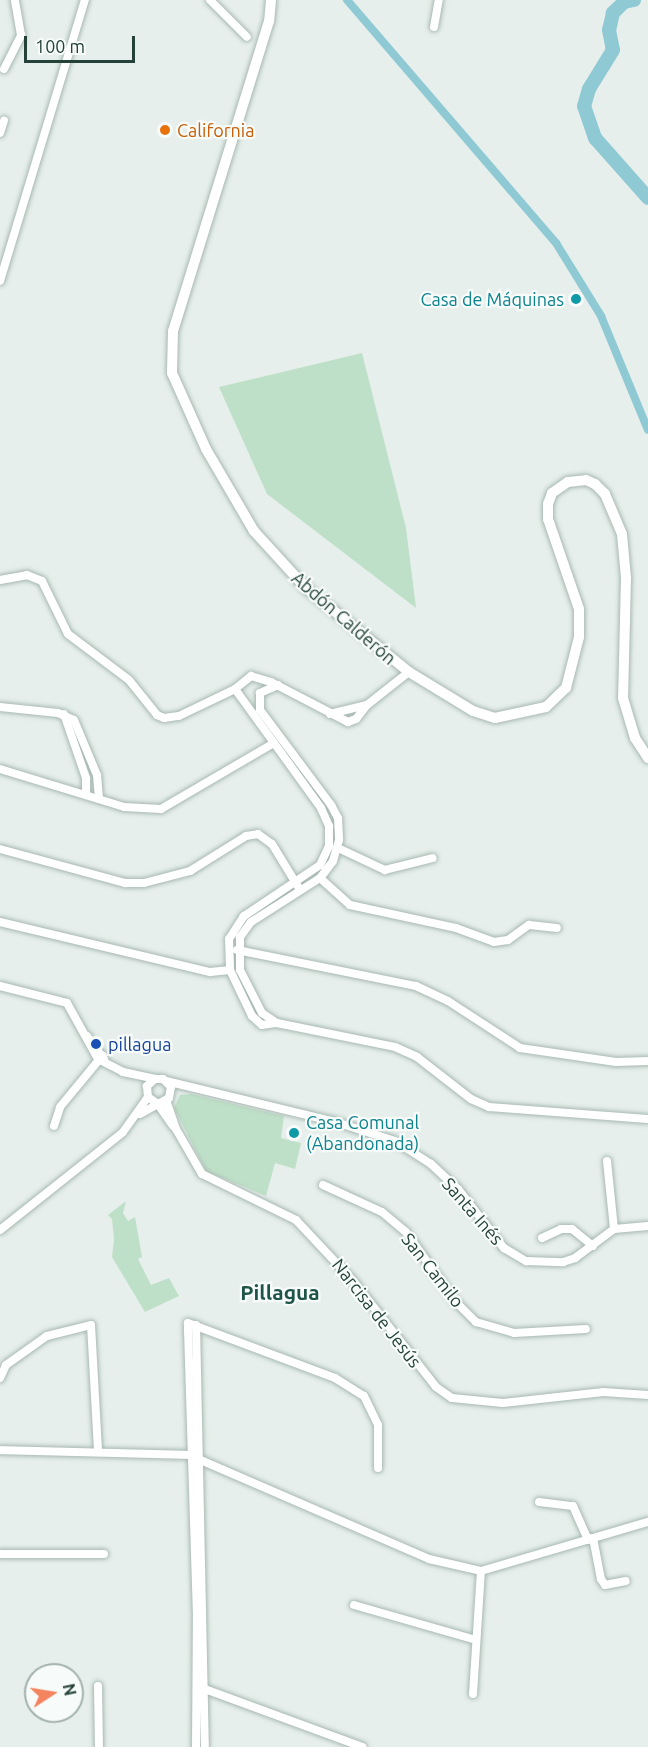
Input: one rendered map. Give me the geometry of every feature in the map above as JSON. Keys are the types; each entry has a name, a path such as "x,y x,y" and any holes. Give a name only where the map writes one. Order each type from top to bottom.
{"street":[{"path":"4,69 21,35 15,0"},
{"path":"0,281 85,0"},
{"path":"210,0 247,38"},
{"name":"Abdón Calderón","path":"271,0 269,21 173,331 172,373 206,449 264,544 354,631 409,672 473,711 495,718 530,713 546,707 562,693 574,664 579,609 548,519 548,504 560,487 586,480 605,495 622,534 626,578 623,698 635,738 648,758"},
{"path":"434,27 439,0"},
{"path":"0,133 4,121"},
{"path":"0,580 27,575 42,581 68,634 129,680 157,715 171,718 235,689 251,676 278,686 348,722 356,720 367,705 409,672"},
{"path":"278,686 262,691 258,703 280,740 335,812 339,827 338,848 320,878 244,916 236,926 227,951 230,970 255,1020 262,1025 277,1023 395,1047 417,1057 471,1099 489,1107 648,1119"},
{"path":"235,689 271,744 321,808 329,826 325,856 314,871 298,887 251,922 240,937 237,950 246,986 262,1012 277,1023"},
{"path":"0,707 64,714 74,720 97,775 99,799"},
{"path":"64,714 86,778 86,794"},
{"path":"0,770 137,810 161,809 280,740"},
{"path":"0,849 126,883 144,883 190,871 246,836 258,834 272,844 298,887"},
{"path":"338,848 385,870 433,858"},
{"path":"320,878 350,905 456,928 494,942 508,940 529,925 557,928"},
{"path":"0,922 210,972 230,970"},
{"path":"237,950 416,986 448,1001 520,1048 616,1062 648,1061"},
{"path":"0,986 67,1003 102,1060 133,1074 155,1078 157,1098"},
{"path":"54,1126 60,1107 102,1060"},
{"path":"133,1074 157,1098"},
{"name":"Santa Inés","path":"155,1078 191,1089 336,1122 395,1141 431,1164 458,1189 504,1248 526,1261 563,1262 593,1246 614,1229"},
{"path":"0,1230 123,1132 133,1119 157,1098 171,1091 166,1081"},
{"path":"157,1098 191,1089"},
{"name":"Narcisa de Jesús","path":"157,1098 202,1174 296,1220 317,1239 436,1387 453,1398 503,1403 603,1392 648,1395"},
{"path":"607,1161 614,1229 648,1226"},
{"name":"San Camilo","path":"323,1185 382,1212 406,1232 454,1301 476,1322 514,1333 586,1329"},
{"path":"0,1220 13,1219"},
{"path":"542,1238 561,1229 572,1229 593,1246"},
{"path":"192,1324 189,1455 201,1617"},
{"path":"192,1324 198,1459 205,1747"},
{"path":"192,1324 335,1378 364,1396 378,1425 378,1468"},
{"path":"0,1378 6,1365 47,1336 91,1325 98,1450"},
{"path":"0,1450 98,1450 189,1455 429,1559 481,1571 648,1522"},
{"path":"539,1502 573,1506 590,1539 601,1580 605,1585 626,1581"},
{"path":"0,1554 104,1554"},
{"path":"473,1694 481,1571"},
{"path":"354,1605 476,1641"},
{"path":"98,1686 99,1747"},
{"path":"196,1747 202,1688"},
{"path":"202,1688 362,1747"}],"green space":[{"path":"362,353 406,528 416,608 267,494 219,387"},
{"path":"191,1094 284,1116 281,1138 301,1143 295,1169 275,1163 266,1196 206,1171 174,1108 180,1095"},
{"path":"126,1201 123,1213 128,1221 135,1217 142,1257 138,1259 151,1285 169,1278 179,1296 145,1312 112,1257 114,1239 112,1219 108,1215"}],"waterway":[{"path":"347,0 556,243 601,316 648,430"},
{"path":"634,0 624,2 613,13 609,30 613,50 589,89 584,106 595,138 648,198"}],"place":[{"name":"California","path":"165,130"},
{"name":"Casa de Máquinas","path":"576,299"},
{"name":"pillagua","path":"96,1044"},
{"name":"Casa Comunal (Abandonada)","path":"294,1133"}],"district":[{"name":"Pillagua","path":"280,1292"}]}
